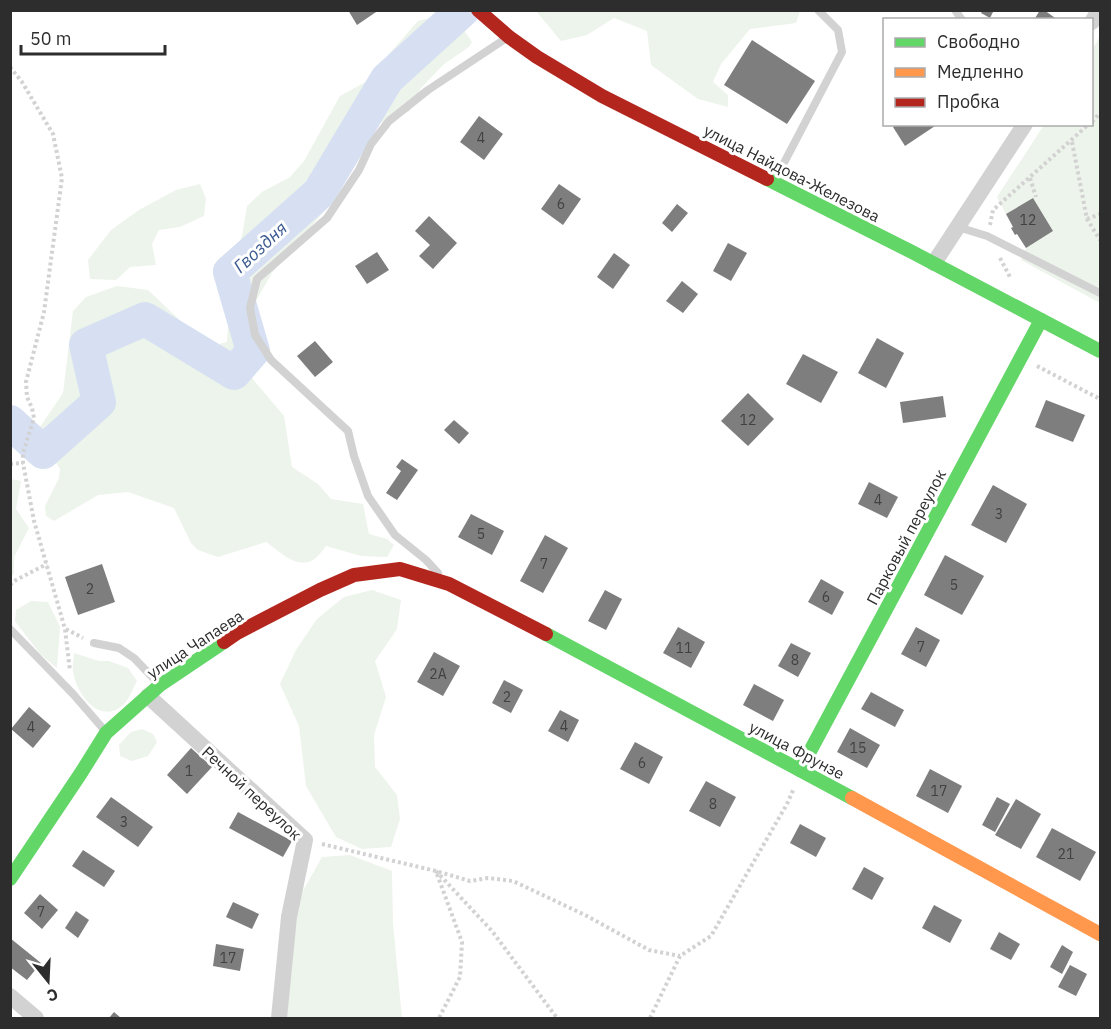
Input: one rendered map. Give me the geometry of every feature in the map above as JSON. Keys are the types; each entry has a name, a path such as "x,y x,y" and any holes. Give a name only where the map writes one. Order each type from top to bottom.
{"street":[{"name":"улица Найдова-Железова","path":"478,10 508,37 561,73 602,96 934,263 1101,351"},
{"path":"934,263 1024,126"},
{"name":"Парковый переулок","path":"800,770 1041,320"},
{"name":"улица Чапаева","path":"10,879 106,733 154,691 237,633 354,575 400,568 448,584 476,597"},
{"name":"улица Фрунзе","path":"476,597 1101,934"},
{"name":"Речной переулок","path":"154,691 305,840 288,917 279,1018"},
{"path":"10,996 36,1018"}],"lane":[{"path":"774,182 842,52 838,30 818,10"},
{"path":"448,584 426,560 395,535 368,496 348,432 270,360 255,335 250,308 257,279 327,218 359,170 371,144 390,122 428,90 508,37"},
{"path":"958,227 987,236 1101,293"},
{"path":"10,629 73,694 106,733"},
{"path":"94,644 119,648 134,658 154,691"}],"path":[{"path":"10,67 22,82 53,134 62,178 44,312 26,382 27,397 34,418 22,463 34,521 65,629 73,694"},
{"path":"1000,204 1087,126"},
{"path":"1072,141 1087,219 1101,240"},
{"path":"1030,178 1036,197"},
{"path":"1087,219 1101,214"},
{"path":"1021,357 1101,399"},
{"path":"10,464 22,463"},
{"path":"10,585 47,564"},
{"path":"65,629 94,644"},
{"path":"650,1018 680,956 711,936 787,804 800,770"},
{"path":"305,840 470,881 488,878 513,881 585,915 649,950 680,956"},
{"path":"435,871 462,942 460,977 439,1018"},
{"path":"435,871 492,931 557,1018"}],"shaded area":[{"path":"536,11 800,11 796,23 750,29 721,64 713,82 728,95 728,107 698,99 651,65 647,31 614,18 587,35 561,41"},
{"path":"438,16 461,26 472,42 469,47 444,64 421,88 410,111 376,125 336,197 272,273 254,304 256,346 245,370 284,416 292,467 318,484 331,499 363,504 369,534 387,539 394,545 387,557 361,556 326,546 313,560 301,563 288,558 266,542 218,557 198,550 191,543 174,508 128,492 98,495 54,521 46,516 45,506 59,478 60,469 39,437 40,427 63,393 73,311 86,297 117,286 148,290 208,347 227,342 229,310 222,283 242,236 247,206 262,192 290,177 304,161 340,96 371,79 383,61 418,21"},
{"path":"1100,36 1100,303 1021,260 1026,248 1053,231 1033,198 1006,214 997,197 1043,126 1093,126 1093,48"},
{"path":"200,184 206,199 204,216 180,227 159,230 152,244 156,265 130,267 116,280 90,279 88,260 111,230 139,210 176,190"},
{"path":"11,479 21,481 16,509 29,528 14,557 14,573 11,578"},
{"path":"372,590 401,600 397,629 375,661 386,697 374,735 375,767 397,795 400,819 391,847 362,849 336,837 306,786 299,726 280,684 296,650 317,619 344,597"},
{"path":"31,601 48,602 60,627 57,668 40,654 15,621 16,610"},
{"path":"74,653 128,668 137,681 123,705 114,711 106,712 90,704 75,680"},
{"path":"142,729 153,734 157,742 148,756 132,761 120,756 119,745 131,732"},
{"path":"350,855 392,871 393,923 402,1018 286,1018 299,898 322,857"}],"building":[{"path":"348,10 379,10 357,25"},
{"path":"983,10 994,10 990,18 981,13"},
{"path":"1040,10 1044,10 1055,18 1035,18"},
{"path":"752,40 815,81 787,124 724,85"},
{"path":"479,116 503,134 484,160 460,142"},
{"path":"894,126 935,126 905,146"},
{"path":"559,184 581,199 563,225 541,209"},
{"path":"1033,198 1053,231 1026,248 1017,234 1015,235 1006,214"},
{"path":"677,204 688,213 672,232 662,223"},
{"path":"429,216 457,243 433,269 419,256 430,245 415,231"},
{"path":"728,243 747,253 731,281 713,271"},
{"path":"377,252 389,270 367,284 355,266"},
{"path":"614,253 630,265 613,289 597,277"},
{"path":"682,281 698,294 683,313 666,301"},
{"path":"877,338 904,353 886,388 858,373"},
{"path":"315,341 333,362 315,377 297,356"},
{"path":"803,354 838,372 821,403 786,384"},
{"path":"748,393 774,419 748,446 721,421"},
{"path":"943,396 946,417 903,423 900,402"},
{"path":"1046,400 1085,415 1073,442 1035,427"},
{"path":"454,420 469,433 459,444 444,430"},
{"path":"402,459 418,470 397,500 386,493 401,471 396,467"},
{"path":"869,482 898,497 887,518 858,504"},
{"path":"993,485 1027,504 1006,543 971,525"},
{"path":"471,514 504,531 492,555 458,537"},
{"path":"545,535 568,548 543,593 520,581"},
{"path":"945,555 984,576 962,615 924,595"},
{"path":"102,564 115,602 78,615 65,577"},
{"path":"821,579 844,592 832,615 808,602"},
{"path":"605,590 622,599 606,630 588,621"},
{"path":"678,627 705,642 691,668 663,653"},
{"path":"916,627 940,640 926,667 901,654"},
{"path":"791,643 811,653 798,677 778,666"},
{"path":"434,652 460,666 443,696 417,682"},
{"path":"504,680 523,690 511,713 492,703"},
{"path":"754,684 784,700 773,721 743,705"},
{"path":"871,692 904,710 895,727 861,709"},
{"path":"29,707 51,726 33,748 11,729"},
{"path":"560,710 579,720 568,742 548,731"},
{"path":"850,728 880,745 867,768 837,752"},
{"path":"635,742 663,757 649,784 620,769"},
{"path":"191,748 212,767 187,794 167,775"},
{"path":"930,769 962,786 948,813 916,796"},
{"path":"706,781 736,797 720,827 689,811"},
{"path":"111,797 153,827 138,847 96,817"},
{"path":"997,797 1010,804 995,832 982,825"},
{"path":"1016,799 1041,814 1021,849 995,835"},
{"path":"238,812 292,841 283,857 229,828"},
{"path":"800,824 826,838 816,857 790,843"},
{"path":"1052,828 1096,852 1080,881 1036,857"},
{"path":"83,850 115,871 104,887 72,866"},
{"path":"864,867 884,878 872,900 852,889"},
{"path":"40,894 58,910 42,929 24,913"},
{"path":"233,902 259,914 252,929 226,917"},
{"path":"934,905 962,920 950,943 922,928"},
{"path":"76,911 89,920 78,938 65,928"},
{"path":"999,932 1020,944 1011,960 990,949"},
{"path":"10,938 41,963 27,980 10,967"},
{"path":"216,944 244,949 240,971 213,966"},
{"path":"1062,945 1073,952 1062,974 1050,967"},
{"path":"1070,965 1087,974 1076,996 1058,987"},
{"path":"114,1012 121,1018 109,1018"}],"waterway":[{"name":"Гвоздня","path":"10,422 43,452 99,402 86,345 145,319 234,373 253,351 230,272 319,193 387,79 463,10"}],"traffic: fast":[{"path":"767,179 1100,351"},
{"path":"800,770 1041,320"},
{"path":"546,634 852,798"},
{"path":"10,879 106,733 160,685 224,642"}],"traffic: slow":[{"path":"852,798 1100,934"}],"traffic: jam":[{"path":"478,10 509,37 537,57 602,96 767,179"},
{"path":"224,642 320,590 354,575 400,569 449,584 546,634"}]}
